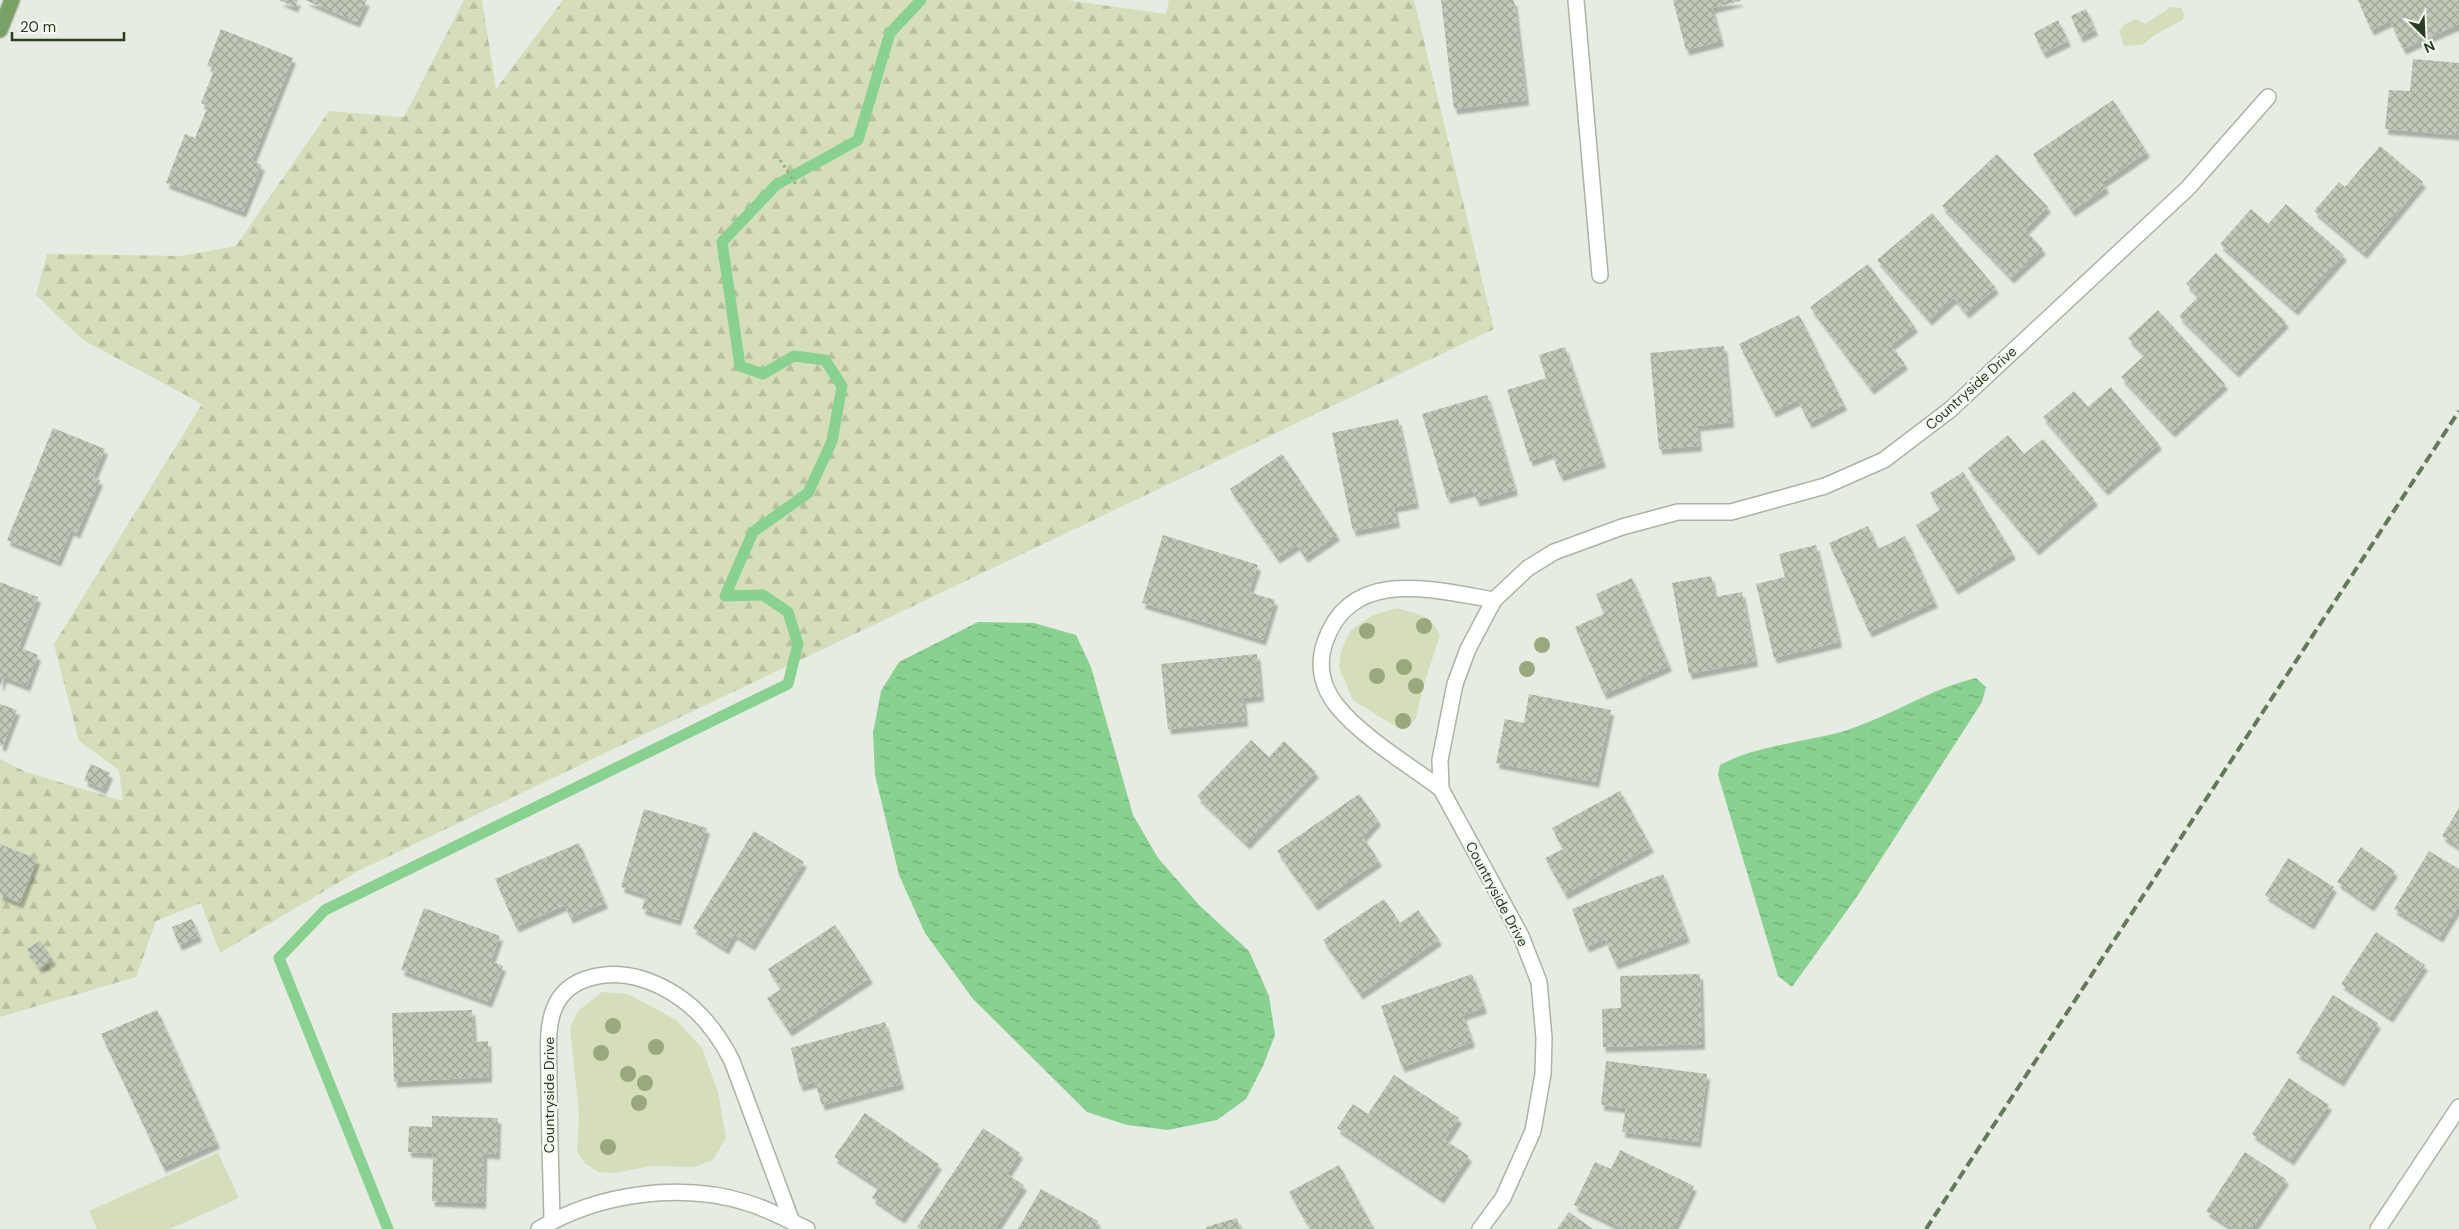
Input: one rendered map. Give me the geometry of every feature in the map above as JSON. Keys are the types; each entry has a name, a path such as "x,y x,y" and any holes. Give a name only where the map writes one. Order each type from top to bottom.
{"main road":[{"path":"0,30 12,0"}],"street":[{"path":"1576,0 1600,275"},
{"name":"Countryside Drive","path":"1441,788 1440,760 1455,684 1468,649 1494,600 1528,568 1554,552 1622,527 1678,512 1731,512 1825,486 1884,460 1951,409 2188,188 2268,97"},
{"name":"Countryside Drive","path":"1480,1229 1503,1198 1533,1130 1543,1074 1544,1038 1539,982 1521,936 1441,788 1356,725 1337,706 1323,683 1320,656 1329,631 1345,610 1367,594 1393,588 1420,588 1494,600"},
{"name":"Countryside Drive","path":"792,1222 732,1061 720,1036 701,1014 679,996 655,983 628,975 599,974 580,982 565,992 554,1008 549,1030 546,1225 605,1201 676,1193 720,1196 748,1203 807,1229"},
{"path":"2378,1229 2459,1107"}],"path":[{"path":"780,160 797,186"}],"green space":[{"path":"464,0 482,0 496,89 563,0 1066,0 1166,14 1169,0 1414,0 1494,329 358,871 220,953 201,903 156,921 136,977 0,1017 0,759 26,772 123,801 119,770 79,741 54,644 202,404 83,340 36,295 47,254 181,256 236,246 329,111 404,117"},
{"path":"2171,7 2181,8 2184,14 2183,20 2156,34 2142,45 2124,46 2119,31 2125,24 2137,19 2145,24"},
{"path":"1397,608 1428,619 1440,635 1423,687 1416,718 1410,726 1400,729 1353,700 1339,668 1341,651 1351,630 1373,615"},
{"path":"602,992 628,994 676,1020 702,1048 718,1092 726,1138 713,1160 694,1167 652,1166 614,1173 598,1172 585,1163 577,1152 579,1114 570,1028 578,1011"},
{"path":"218,1153 239,1198 170,1229 97,1229 89,1211"}],"water":[{"path":"978,622 1034,623 1076,635 1091,667 1133,815 1158,858 1200,906 1249,951 1269,996 1275,1035 1263,1066 1246,1099 1217,1120 1168,1130 1127,1125 1087,1112 973,999 925,933 899,875 875,775 873,733 881,691 899,662"},
{"path":"1976,678 1986,687 1982,702 1856,898 1792,987 1778,976 1718,775 1720,765 1749,753 1841,732 1942,689"}],"building":[{"path":"279,0 298,0 295,7"},
{"path":"305,0 367,0 357,22"},
{"path":"1441,0 1514,0 1526,100 1454,109"},
{"path":"1673,0 1740,1 1712,8 1721,41 1686,50"},
{"path":"2358,0 2459,0 2459,24 2403,49 2390,21 2371,30"},
{"path":"2086,9 2095,30 2080,37 2071,16"},
{"path":"2058,20 2068,41 2043,53 2034,33"},
{"path":"221,29 293,58 252,161 262,165 243,212 166,183 185,134 195,138 208,106 201,103 215,68 207,66"},
{"path":"2413,59 2459,63 2459,135 2385,129 2389,90 2410,91"},
{"path":"2113,100 2147,152 2103,182 2106,188 2072,211 2033,154"},
{"path":"2380,146 2423,182 2364,253 2314,211 2339,182 2345,187"},
{"path":"1997,154 2048,207 2025,230 2043,249 2011,278 1942,206"},
{"path":"2286,204 2344,255 2295,310 2220,244 2251,209 2268,224"},
{"path":"1932,213 1996,288 1966,313 1954,298 1929,320 1877,260"},
{"path":"2216,253 2286,322 2236,372 2179,316 2199,296 2186,284"},
{"path":"1868,264 1915,327 1891,345 1905,364 1871,389 1810,307"},
{"path":"2158,310 2225,384 2172,432 2121,377 2145,355 2128,338"},
{"path":"1799,315 1844,405 1809,423 1798,400 1773,412 1739,344"},
{"path":"1724,346 1731,422 1697,426 1699,446 1659,449 1650,353"},
{"path":"1565,347 1603,462 1560,476 1552,453 1530,461 1507,390 1546,378 1539,355"},
{"path":"2111,387 2159,444 2105,490 2043,417 2074,391 2088,407"},
{"path":"1487,395 1515,490 1477,501 1473,491 1447,498 1422,414"},
{"path":"1398,419 1416,503 1394,507 1397,522 1353,531 1332,433"},
{"path":"53,428 105,449 93,477 100,480 77,533 71,530 58,561 7,540"},
{"path":"2008,435 2024,454 2043,439 2095,500 2036,550 1968,468"},
{"path":"1282,454 1337,535 1305,557 1297,545 1277,558 1230,489"},
{"path":"1963,472 2013,554 1955,589 1916,525 1940,510 1930,493"},
{"path":"1868,526 1878,549 1905,536 1935,602 1869,632 1829,543"},
{"path":"1163,535 1258,565 1249,592 1275,600 1263,640 1142,603"},
{"path":"1816,545 1839,642 1774,658 1756,584 1785,577 1779,554"},
{"path":"1711,576 1715,597 1742,592 1755,661 1689,674 1672,583"},
{"path":"1632,578 1669,666 1604,694 1575,627 1604,614 1596,594"},
{"path":"0,582 38,597 19,647 38,655 27,686 4,677 0,687"},
{"path":"1257,654 1261,696 1243,698 1245,721 1168,729 1161,664"},
{"path":"1529,694 1611,710 1596,782 1496,763 1505,719 1524,723"},
{"path":"0,704 17,710 3,746 0,745"},
{"path":"1251,740 1269,757 1284,741 1316,772 1247,844 1197,796"},
{"path":"91,764 110,773 103,789 84,780"},
{"path":"1620,791 1651,847 1565,894 1545,858 1563,849 1552,828"},
{"path":"1359,794 1378,820 1363,837 1379,861 1315,905 1277,851"},
{"path":"2459,808 2459,847 2442,836"},
{"path":"644,809 707,828 678,920 642,909 646,895 621,887"},
{"path":"754,831 804,862 752,945 734,934 726,949 693,928"},
{"path":"579,843 605,903 570,918 565,905 516,927 495,879"},
{"path":"0,844 37,859 20,903 0,895"},
{"path":"2361,847 2395,871 2371,906 2337,882"},
{"path":"2429,851 2459,869 2459,905 2440,937 2394,909"},
{"path":"2288,858 2334,887 2311,924 2265,895"},
{"path":"1663,874 1687,937 1615,964 1605,939 1586,947 1572,909"},
{"path":"1384,899 1400,923 1418,910 1439,940 1360,994 1323,940"},
{"path":"424,908 500,936 491,961 503,966 489,1002 401,970"},
{"path":"192,919 199,936 179,945 172,927"},
{"path":"835,925 870,978 789,1031 767,998 781,989 768,969"},
{"path":"2376,932 2425,965 2390,1017 2341,984"},
{"path":"40,941 53,960 39,968 27,949"},
{"path":"1472,974 1484,1008 1463,1015 1472,1042 1402,1067 1381,1006"},
{"path":"1700,974 1702,1044 1603,1047 1602,1009 1621,1008 1620,976"},
{"path":"2333,995 2378,1023 2341,1081 2296,1053"},
{"path":"157,1010 217,1143 163,1167 101,1034"},
{"path":"472,1010 474,1042 488,1041 489,1077 394,1082 392,1013"},
{"path":"885,1022 901,1084 822,1105 815,1082 800,1086 791,1048"},
{"path":"1606,1061 1707,1074 1698,1142 1622,1132 1626,1108 1601,1105"},
{"path":"1394,1075 1459,1118 1445,1140 1469,1156 1441,1198 1337,1128 1353,1104 1368,1114"},
{"path":"2289,1078 2329,1105 2291,1160 2252,1134"},
{"path":"865,1113 939,1164 902,1218 872,1198 879,1187 834,1157"},
{"path":"432,1116 498,1118 497,1154 484,1153 483,1203 432,1201 433,1153 408,1152 409,1126 432,1127"},
{"path":"983,1128 1020,1153 1007,1174 1024,1185 995,1229 921,1229 917,1227"},
{"path":"1620,1150 1694,1186 1673,1229 1624,1229 1574,1205 1595,1162 1611,1169"},
{"path":"2245,1152 2286,1179 2252,1229 2234,1229 2206,1211"},
{"path":"1339,1165 1374,1229 1310,1229 1289,1192"},
{"path":"1041,1189 1098,1221 1093,1229 1018,1229"},
{"path":"1569,1212 1593,1229 1557,1229"},
{"path":"1237,1218 1240,1229 1207,1229 1206,1227"}],"waterway":[{"path":"388,1229 279,958 325,910 788,684 798,644 788,612 763,595 725,596 753,532 808,493 832,441 842,386 825,360 794,356 763,374 740,366 722,242 776,185 858,140 890,33 921,0"}],"railway":[{"path":"1926,1229 2459,411"}]}
